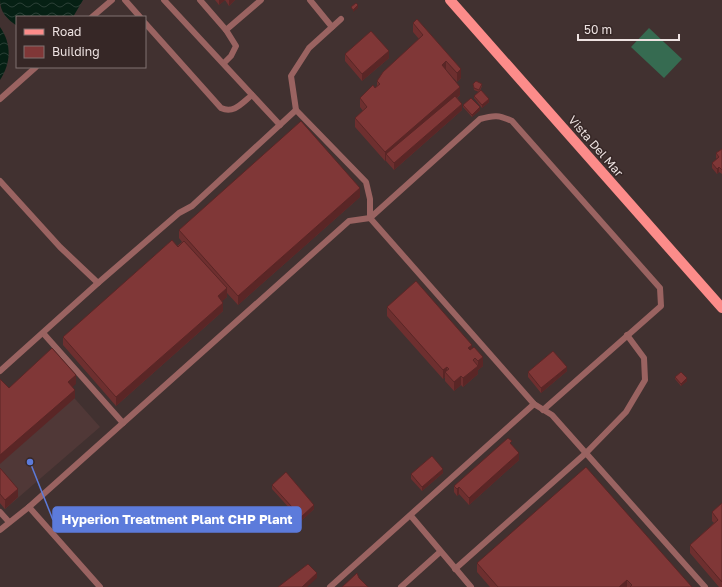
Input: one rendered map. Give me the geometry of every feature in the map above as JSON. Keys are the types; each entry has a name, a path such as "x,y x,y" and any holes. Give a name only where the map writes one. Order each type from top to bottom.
{"main road":[{"name":"Vista Del Mar","path":"450,0 722,308"}],"lane":[{"path":"93,16 112,0"},
{"path":"125,0 139,16"},
{"path":"164,0 280,125"},
{"path":"200,0 226,30 236,46 231,56 224,63"},
{"path":"226,30 261,0"},
{"path":"310,0 332,27"},
{"path":"341,19 309,48 291,76 296,110 366,182 370,199 370,218 534,404 552,415 704,587"},
{"path":"146,24 221,108 228,111 236,108 252,95"},
{"path":"0,99 35,68"},
{"path":"0,371 179,213 192,206 296,110"},
{"path":"0,530 349,222 370,218 480,119 500,116 512,121 660,288 661,306 543,410"},
{"path":"0,181 60,247 98,283"},
{"path":"43,333 123,423"},
{"path":"455,569 586,453 626,412 645,380 644,358 627,336"},
{"path":"330,587 411,516 534,404"},
{"path":"29,506 100,587"},
{"path":"0,512 9,522"},
{"path":"411,516 471,587"},
{"path":"401,587 440,552"}],"shaded area":[{"path":"0,387 8,397 68,391 100,427 5,509 0,503"}],"green space":[{"path":"649,28 682,59 664,78 631,47"}],"water":[{"path":"0,0 83,0 74,16 16,16 16,25 5,15 0,4"},
{"path":"0,27 7,40 9,54 4,74 0,80"}],"building":[{"path":"356,3 358,5 353,10 351,7"},
{"path":"417,19 461,69 457,73 446,61 442,65 460,87 385,152 355,118 367,107 360,98 373,85 375,88 380,84 377,81 383,72 423,35 413,23"},
{"path":"371,31 389,51 362,74 345,54"},
{"path":"476,81 482,84 479,90 474,88 473,84"},
{"path":"481,90 489,99 482,105 474,96"},
{"path":"455,96 462,104 394,163 386,154"},
{"path":"471,98 480,107 472,115 463,105"},
{"path":"301,121 360,188 238,296 179,230"},
{"path":"722,149 722,170 719,167 717,169 712,163 719,157 716,153"},
{"path":"172,240 178,247 184,241 227,288 218,296 223,303 116,397 63,337"},
{"path":"416,281 472,345 468,348 470,350 474,347 483,357 478,361 475,358 473,360 478,366 463,378 461,376 454,382 445,372 449,369 447,367 443,370 387,307"},
{"path":"52,348 76,375 68,382 75,390 0,455 0,379 9,388"},
{"path":"553,351 567,367 541,388 528,372"},
{"path":"681,372 687,378 681,384 675,377"},
{"path":"508,438 512,441 510,443 519,453 469,498 459,487 457,489 454,486"},
{"path":"432,456 443,469 422,487 411,474"},
{"path":"586,467 692,587 630,587 632,585 627,580 619,587 498,587 477,563"},
{"path":"0,468 18,489 5,500 0,494"},
{"path":"286,472 314,505 301,517 272,485"},
{"path":"722,503 722,582 690,545 718,520 712,512"},
{"path":"308,564 317,573 302,587 278,587"},
{"path":"357,573 359,578 368,587 342,587"}],"place":[{"name":"Hyperion Treatment Plant CHP Plant","path":"30,462"}]}
